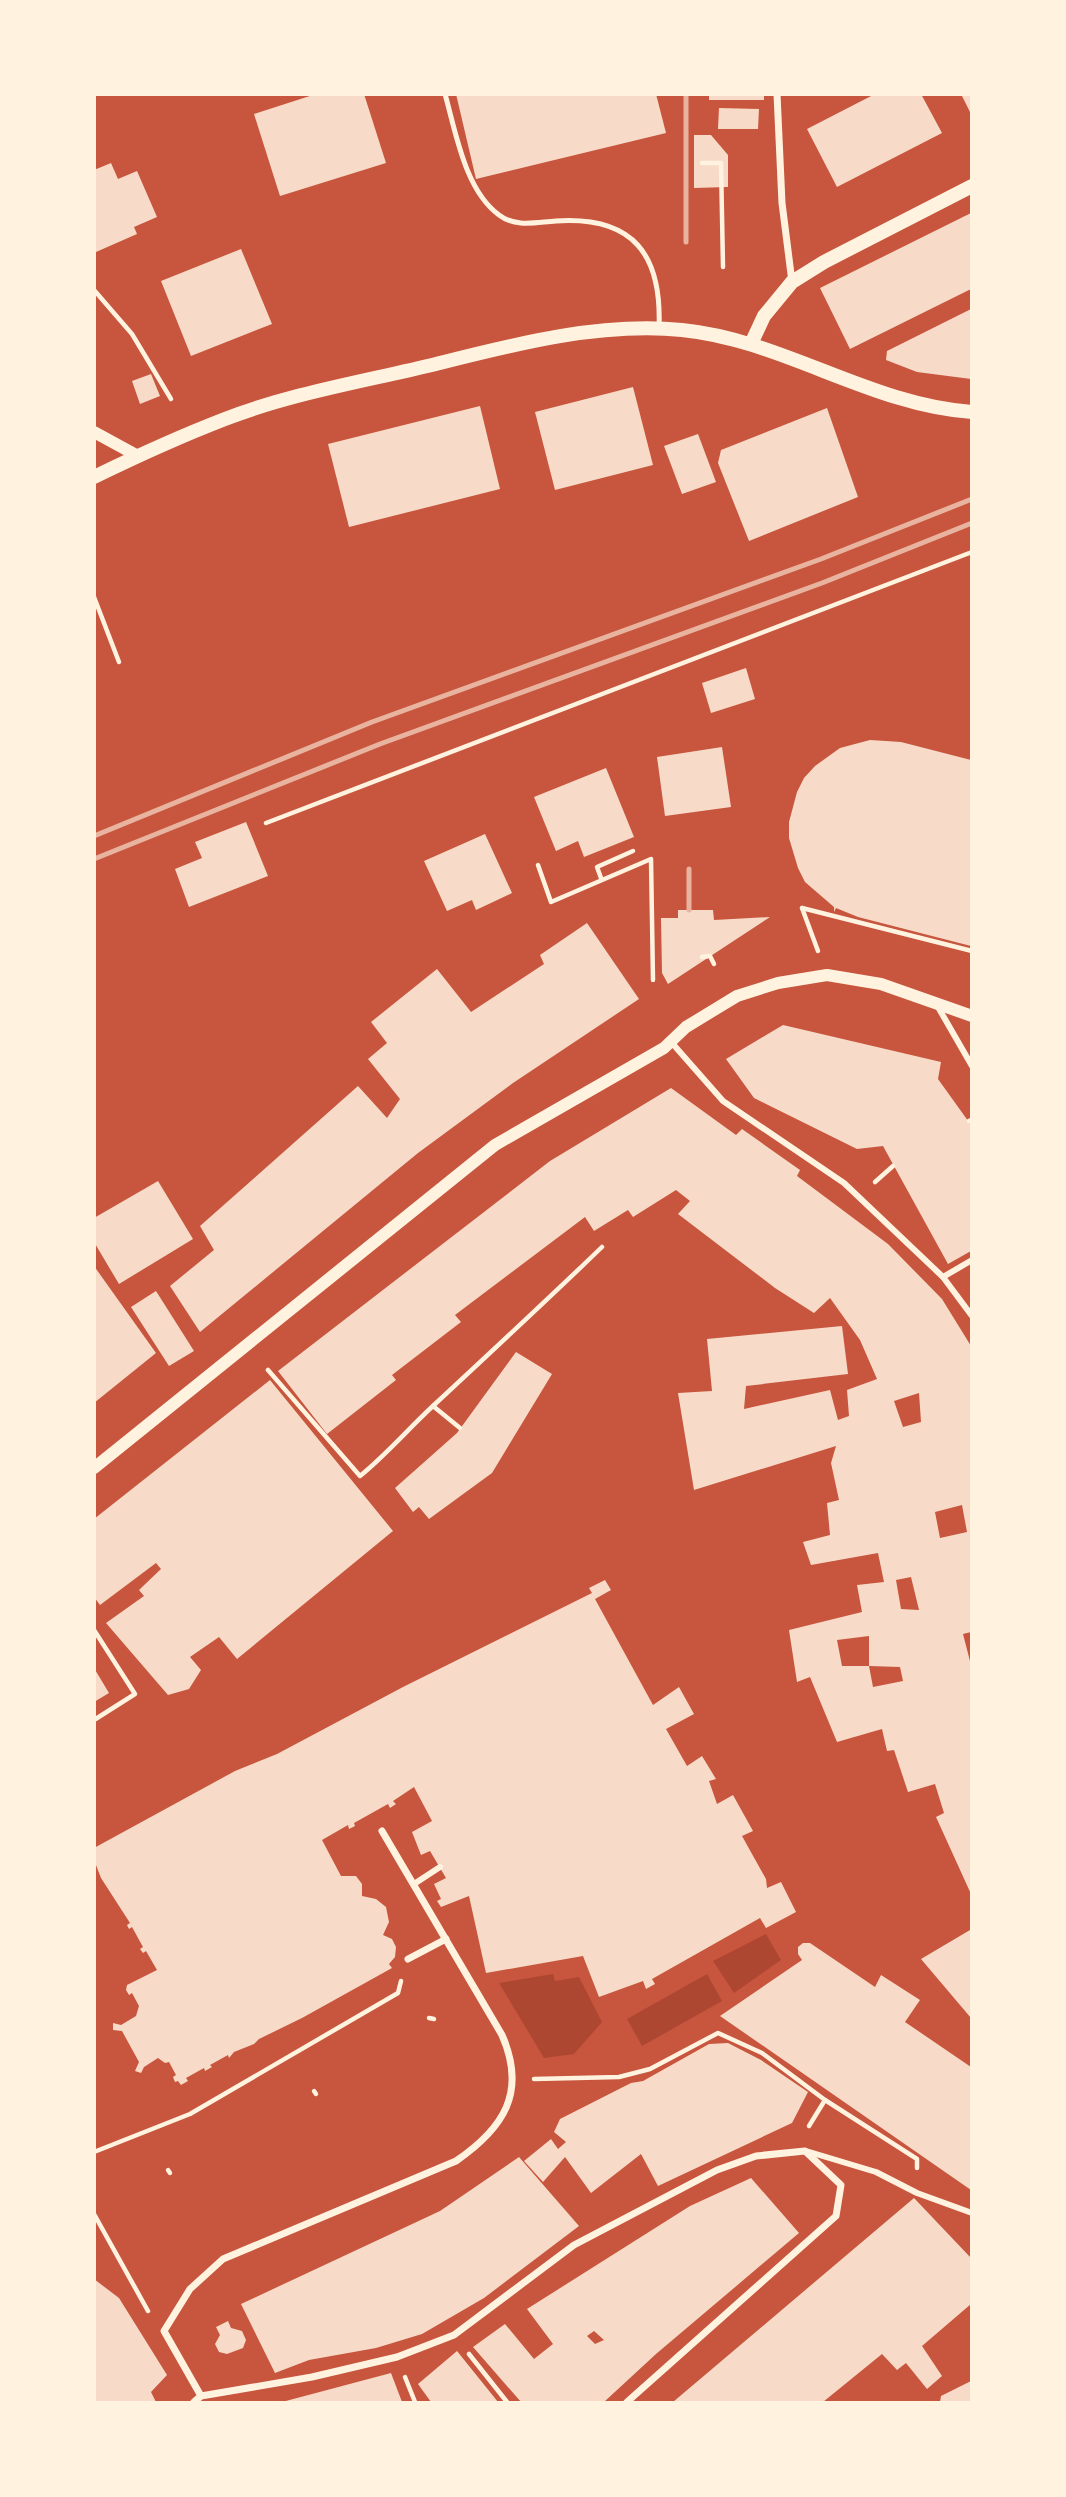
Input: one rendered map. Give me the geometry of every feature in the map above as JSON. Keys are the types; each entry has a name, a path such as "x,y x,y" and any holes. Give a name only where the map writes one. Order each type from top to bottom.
{"main road":[{"path":"751,344 764,316 792,282 824,262 971,187"},
{"path":"94,477 228,418 482,352 608,329 683,330 751,344 909,401 971,412"}],"street":[{"path":"778,94 782,203 792,282"},
{"path":"94,432 138,456"},
{"path":"94,1468 495,1145 672,1043 686,1027 737,996 778,984 827,975 881,984 971,1016"},
{"path":"937,1006 971,1066"},
{"path":"672,1043 723,1101 844,1183 943,1277 971,1316"},
{"path":"943,1277 971,1260"},
{"path":"201,2396 164,2331 190,2289 223,2259 456,2161 484,2142 501,2118 513,2090 513,2060 502,2035 382,1831"},
{"path":"414,1884 440,1867"},
{"path":"408,1959 446,1938"},
{"path":"194,2403 201,2396 312,2378 373,2363 454,2335 586,2238 717,2170 756,2156 805,2151 876,2172 917,2193 971,2213"},
{"path":"627,2403 836,2216 841,2185 805,2151"}],"lane":[{"path":"445,94 462,154 482,199 501,217 523,224 589,221 612,226 634,239 647,255 659,286 659,329"}],"path":[{"path":"702,163 721,163 723,267"},
{"path":"94,290 132,334 171,399"},
{"path":"266,823 971,552"},
{"path":"94,597 119,662"},
{"path":"601,878 597,867 633,851"},
{"path":"538,865 551,901 651,859 653,980"},
{"path":"827,975 802,908 971,951"},
{"path":"702,957 710,956 714,964"},
{"path":"268,1370 360,1476 390,1451 433,1406 464,1380 602,1247"},
{"path":"433,1406 460,1429"},
{"path":"94,1630 135,1694 94,1720"},
{"path":"94,2152 190,2114 398,1993 408,1959"},
{"path":"512,2079 619,2077 650,2069 718,2033 762,2053 825,2100 917,2159 917,2193"},
{"path":"808,2127 825,2100"},
{"path":"94,2214 141,2302"},
{"path":"454,2335 508,2403"}],"shaded area":[{"path":"766,1934 781,1960 734,1993 713,1961"},
{"path":"553,1974 555,1981 579,1977 602,2022 574,2054 544,2058 499,1983"},
{"path":"707,1974 722,2001 642,2046 627,2019"}],"building":[{"path":"316,94 364,94 386,163 280,196 254,114"},
{"path":"456,94 656,94 666,133 476,179"},
{"path":"709,94 764,94 764,100 709,100"},
{"path":"875,94 921,94 942,133 837,187 807,129"},
{"path":"961,94 971,94 971,114"},
{"path":"719,108 759,109 758,129 718,129"},
{"path":"694,135 711,135 728,155 728,187 694,188"},
{"path":"111,163 118,179 137,171 157,217 134,227 137,234 96,252 94,170"},
{"path":"971,213 971,289 850,349 820,288"},
{"path":"241,249 272,324 191,356 161,281"},
{"path":"971,309 971,379 917,372 886,360 887,351"},
{"path":"151,374 160,396 140,404 132,381"},
{"path":"633,387 653,465 555,490 535,412"},
{"path":"480,406 500,489 349,527 328,444"},
{"path":"827,408 858,497 749,541 718,463 721,450"},
{"path":"698,434 716,482 682,494 664,446"},
{"path":"746,668 755,699 711,713 702,683"},
{"path":"870,740 901,742 971,760 971,946 858,917 836,908 834,912 834,907 805,882 798,868 789,838 789,822 797,792 804,778 815,766 840,748"},
{"path":"722,747 731,807 665,816 657,757"},
{"path":"606,768 634,837 584,857 578,841 556,851 534,797"},
{"path":"246,822 268,876 189,907 175,869 202,858 195,842"},
{"path":"485,834 512,893 476,910 472,900 447,911 424,861"},
{"path":"678,910 713,910 714,920 770,917 668,984 662,973 661,918 678,918"},
{"path":"587,923 639,999 513,1083 418,1153 200,1332 170,1286 214,1250 200,1226 358,1086 387,1118 400,1099 368,1059 387,1043 371,1022 437,969 471,1012 544,964 540,955"},
{"path":"783,1025 941,1062 938,1079 971,1125 971,1251 948,1264 883,1146 857,1149 754,1098 726,1059"},
{"path":"671,1088 736,1135 742,1129 800,1170 797,1176 888,1244 942,1299 971,1346 971,1632 963,1634 971,1665 971,1894 936,1817 944,1813 935,1784 908,1792 894,1750 887,1751 882,1729 837,1742 810,1677 797,1682 789,1630 862,1612 857,1585 884,1582 878,1553 811,1565 803,1542 830,1535 827,1503 839,1500 831,1463 836,1446 694,1490 678,1393 712,1391 707,1339 842,1326 848,1374 746,1386 744,1409 830,1390 838,1420 849,1416 847,1390 877,1379 860,1340 830,1298 814,1313 775,1288 678,1214 690,1201 676,1190 633,1217 628,1210 594,1231 585,1217 455,1315 461,1322 392,1375 396,1380 327,1434 278,1371 550,1161","holes":["919,1393 921,1422 903,1427 894,1401","962,1505 967,1532 940,1538 935,1512","911,1577 919,1610 901,1609 896,1580","869,1636 869,1666 842,1666 837,1640","869,1666 900,1667 903,1681 873,1687"]},
{"path":"158,1181 193,1239 119,1284 94,1242 94,1218"},
{"path":"94,1266 156,1353 94,1403"},
{"path":"156,1291 194,1351 169,1366 131,1307"},
{"path":"516,1352 552,1374 492,1473 429,1519 419,1507 413,1512 395,1488 457,1433"},
{"path":"270,1380 393,1531 237,1659 219,1637 190,1657 201,1670 189,1689 168,1695 106,1623 144,1596 139,1590 161,1569 156,1563 100,1605 94,1597 94,1519"},
{"path":"605,1580 611,1590 595,1599 653,1705 679,1687 694,1714 666,1729 687,1766 702,1756 716,1779 709,1781 717,1804 733,1795 753,1831 742,1836 766,1879 767,1888 781,1882 796,1912 766,1928 760,1918 652,1979 655,1984 646,1989 643,1981 599,1997 583,1956 486,1973 469,1896 441,1907 437,1901 441,1899 434,1884 446,1878 430,1851 421,1855 412,1832 432,1821 414,1787 393,1801 396,1804 390,1808 388,1804 354,1823 355,1826 349,1829 348,1825 322,1840 341,1876 356,1876 362,1884 362,1896 376,1899 386,1907 389,1922 383,1935 392,1939 396,1947 395,1957 389,1964 392,1968 254,2044 234,2052 229,2058 228,2055 205,2071 204,2068 186,2078 188,2081 181,2085 178,2081 175,2082 173,2077 176,2075 169,2062 165,2063 158,2058 144,2067 141,2073 135,2071 139,2062 122,2031 113,2030 113,2023 121,2025 136,2016 139,2006 132,1993 129,1995 126,1990 127,1985 157,1970 146,1951 143,1953 140,1949 143,1947 132,1927 129,1929 127,1925 130,1923 101,1878 94,1860 94,1848 235,1771 277,1754 403,1687 592,1593 589,1588"},
{"path":"94,1668 109,1693 94,1702"},
{"path":"971,1931 971,2018 921,1959"},
{"path":"803,1943 810,1943 875,1987 881,1975 920,2000 905,2022 971,2067 971,2190 720,2016 802,1960 798,1947"},
{"path":"728,2043 761,2060 808,2092 792,2123 658,2186 641,2154 591,2193 565,2157 543,2182 524,2161 551,2139 558,2149 566,2142 554,2132 560,2119 631,2083 643,2081 709,2044"},
{"path":"519,2157 579,2226 484,2298 422,2334 376,2348 309,2360 275,2373 241,2304 440,2211"},
{"path":"751,2178 799,2233 656,2354 604,2402 521,2402 473,2347 505,2324 534,2359 553,2344 527,2309 690,2206","holes":["594,2331 604,2340 595,2344 587,2336"]},
{"path":"914,2198 971,2258 971,2304 922,2346 942,2376 927,2389 906,2363 897,2370 882,2354 823,2402 673,2402"},
{"path":"94,2279 119,2298 167,2375 151,2392 156,2402 94,2402"},
{"path":"228,2321 231,2328 242,2331 246,2340 243,2348 227,2354 219,2352 215,2344 220,2335 216,2327"},
{"path":"457,2351 498,2402 431,2402 418,2384"},
{"path":"391,2373 402,2402 282,2402"},
{"path":"971,2381 971,2402 940,2402 941,2396"}],"railway":[{"path":"686,94 686,242"},
{"path":"94,836 372,722 821,559 972,499"},
{"path":"94,859 380,744 822,583 972,523"},
{"path":"689,869 689,910"}]}
